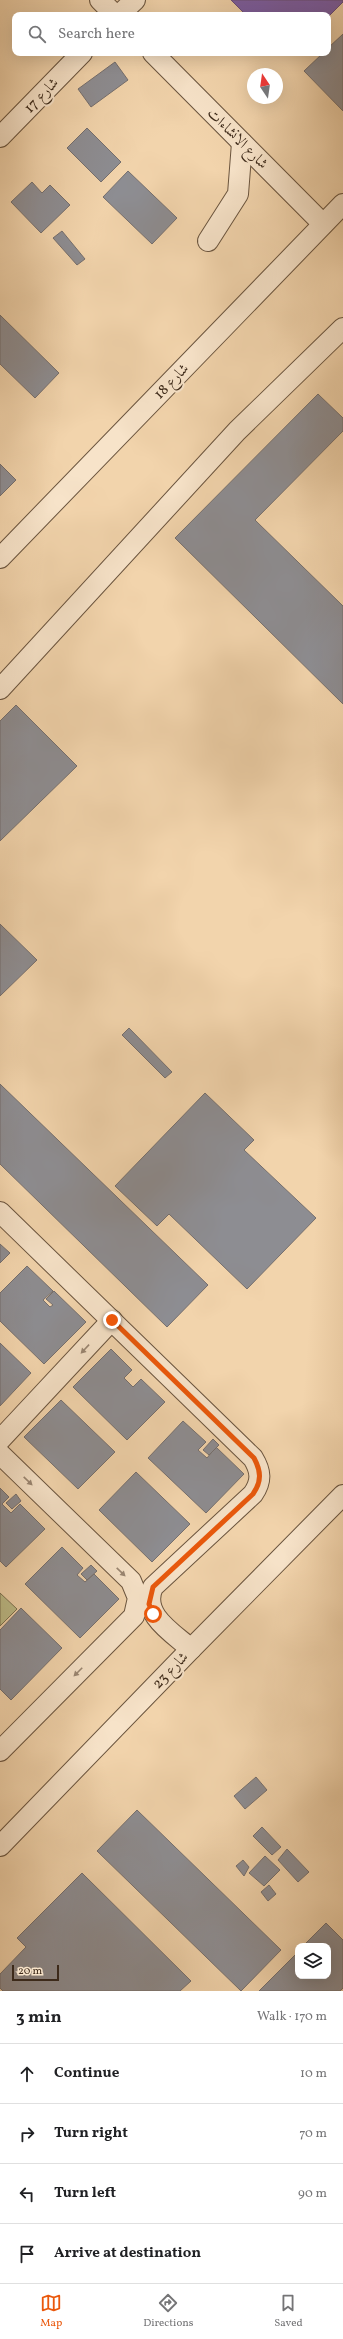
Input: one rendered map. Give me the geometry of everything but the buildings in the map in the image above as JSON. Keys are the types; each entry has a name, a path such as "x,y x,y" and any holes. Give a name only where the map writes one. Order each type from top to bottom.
{"street":[{"path":"100,0 112,12"},
{"path":"122,12 135,0"},
{"name":"شارع 17","path":"0,137 79,56"},
{"name":"شارع الانشاءات","path":"156,56 323,224"},
{"path":"208,241 238,194 242,143"},
{"name":"شارع 18","path":"0,558 343,204"},
{"path":"0,690 237,431 343,328"},
{"path":"0,1212 254,1458 260,1472 258,1488 153,1587 151,1592 149,1604 153,1614 191,1649"},
{"path":"0,1440 112,1320"},
{"path":"0,1454 131,1581 138,1598 134,1616 0,1751"},
{"name":"شارع 23","path":"0,1846 343,1495"}],"shaded area":[{"path":"0,1593 17,1609 0,1626"}],"route":[{"path":"112,1320 254,1458 258,1464 260,1472 258,1488 253,1494 153,1587 149,1598 149,1604 153,1614"}]}
